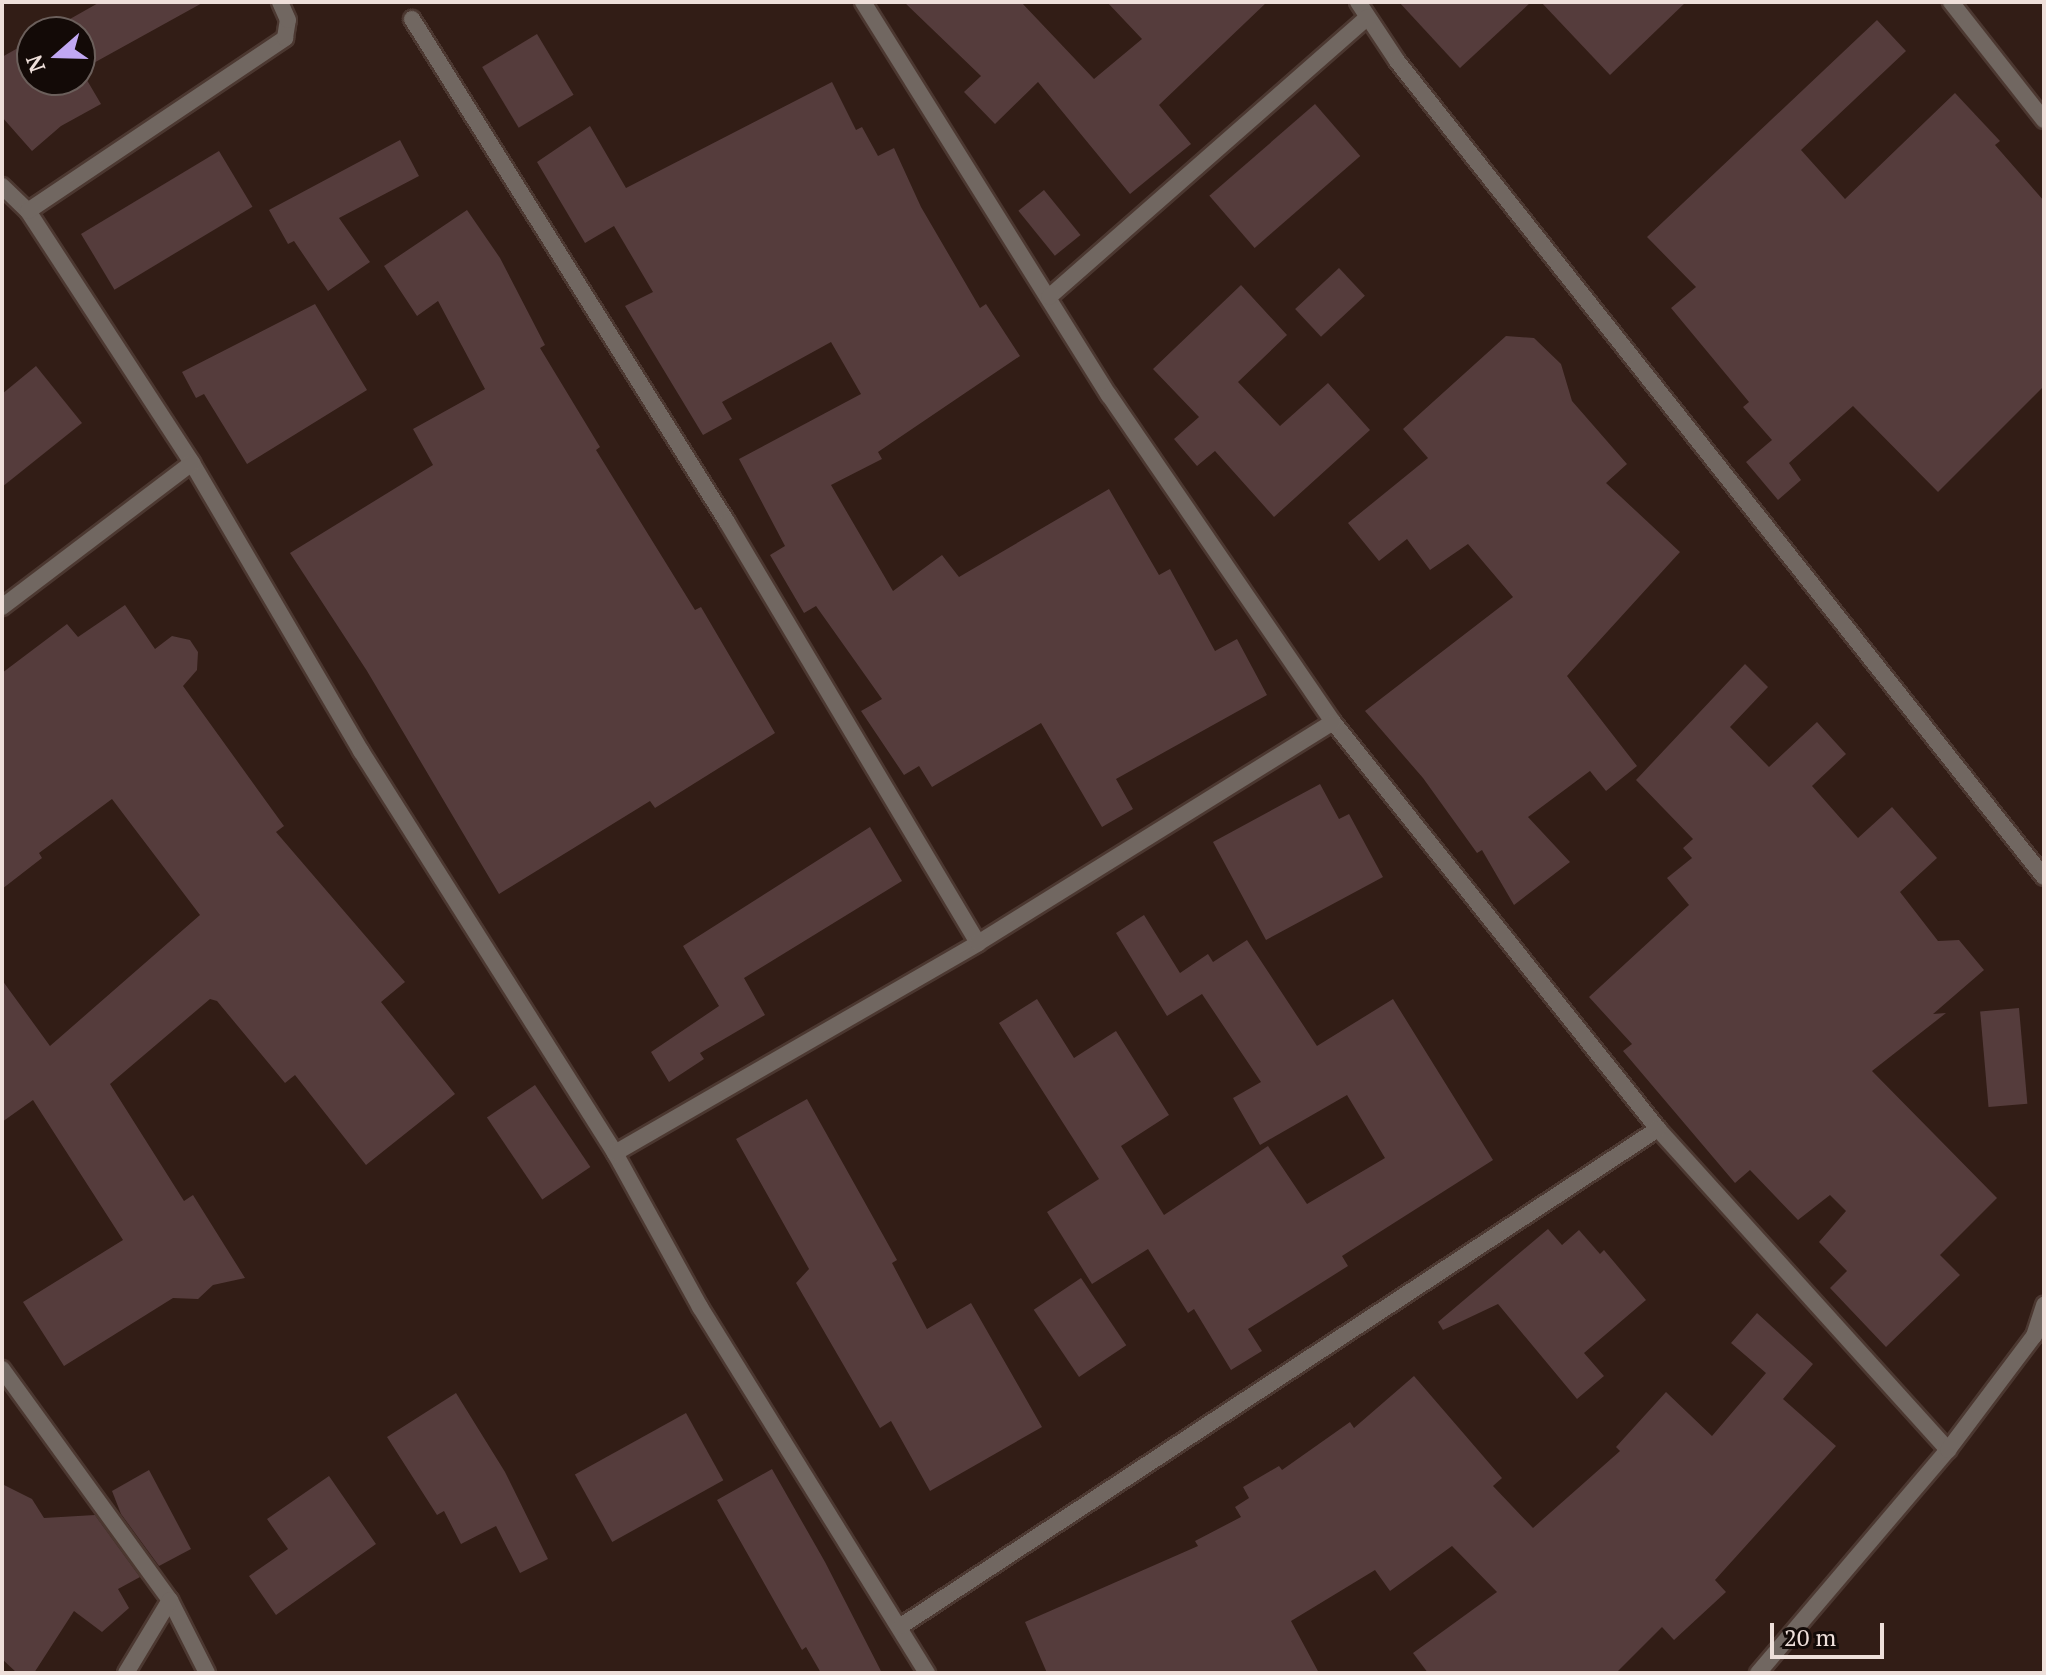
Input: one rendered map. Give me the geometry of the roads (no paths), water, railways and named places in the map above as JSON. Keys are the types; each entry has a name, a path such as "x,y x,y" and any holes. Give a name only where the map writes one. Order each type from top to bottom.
{"street":[{"path":"28,211 285,38 288,20 280,2"},
{"path":"863,2 1109,395 1333,722 1658,1129 1948,1450"},
{"path":"1358,2 1397,61 2044,877"},
{"path":"1951,2 2044,120"},
{"path":"1049,297 1368,17"},
{"path":"412,19 727,522 978,943"},
{"path":"2,186 28,211 192,463 361,751 615,1153 700,1307 901,1626 927,1673"},
{"path":"2,607 192,463"},
{"path":"615,1153 978,943 1333,722"},
{"path":"901,1626 1658,1129"},
{"path":"1758,1673 1948,1450 2034,1336 2044,1305"},
{"path":"2,1369 170,1600 207,1673"},
{"path":"126,1673 170,1600"}]}
